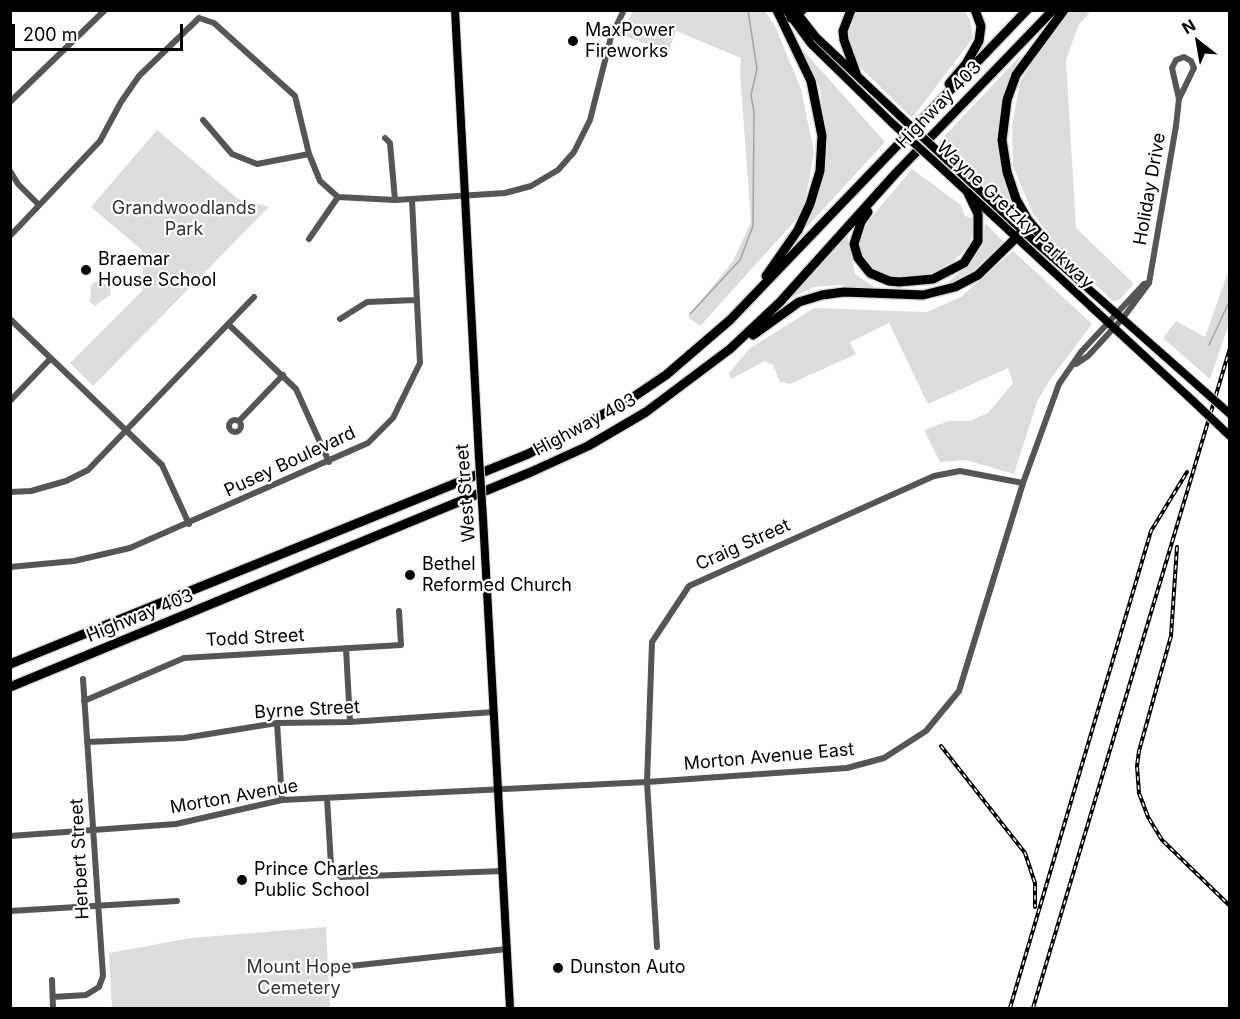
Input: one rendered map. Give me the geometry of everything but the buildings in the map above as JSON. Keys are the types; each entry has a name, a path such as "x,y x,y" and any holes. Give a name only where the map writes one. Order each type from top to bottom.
{"highway":[{"path":"730,320 737,307 772,269 798,230 810,204 820,171 822,136 815,91 804,63 777,10"},
{"path":"851,10 843,32 845,49 856,74"},
{"path":"921,123 974,52 981,26 975,10"},
{"name":"Highway 403","path":"10,664 528,454 626,402 666,375 730,320 1027,10"},
{"name":"Highway 403","path":"10,687 468,499 588,446 653,408 730,349 780,302 896,173 1053,10"},
{"path":"1059,262 1055,252 1021,208 1007,172 1002,140 1007,100 1016,75 1064,10"},
{"path":"896,173 861,222 854,244 858,258 870,273 888,280 910,282 941,276 971,256 978,241 980,222 977,208 968,193"},
{"path":"730,349 744,342 799,302 810,297 844,292 923,295 955,287 978,275 1020,235"}],"main road":[{"name":"West Street","path":"455,10 510,1008"},
{"name":"Wayne Gretzky Parkway","path":"794,13 816,37 945,158 1111,325 1230,436"},
{"name":"Wayne Gretzky Parkway","path":"794,13 811,44 968,193 1020,235 1059,262 1230,414"}],"street":[{"path":"10,102 105,10"},
{"path":"196,10 199,18"},
{"path":"199,18 214,22 295,96 309,154 320,182 338,197 412,200 506,193 531,186 558,170 570,157 590,120 611,37 624,10"},
{"path":"10,236 100,141 121,102 139,76 199,18"},
{"path":"1180,58 1188,58 1194,68 1187,79 1176,76 1174,63 1180,58"},
{"name":"Holiday Drive","path":"1120,316 1144,284 1149,283 1176,126 1179,99 1176,76"},
{"name":"Holiday Drive","path":"1179,99 1187,79"},
{"path":"203,120 232,154 257,164 309,154"},
{"path":"385,138 390,143 394,200"},
{"path":"10,171 18,184 39,205"},
{"path":"309,239 338,197"},
{"name":"Pusey Boulevard","path":"10,567 74,561 130,548 189,524 368,443 393,418 420,363 415,300 412,200"},
{"path":"10,492 31,491 57,484 88,470 254,297"},
{"path":"340,319 367,303 415,300"},
{"name":"Morton Avenue East","path":"498,791 847,768 884,758 926,731 959,691 1023,483 1059,384 1081,352 1120,316"},
{"path":"10,319 162,465 189,524"},
{"path":"228,324 296,388 328,462"},
{"path":"10,401 50,359"},
{"path":"239,421 283,375"},
{"name":"Craig Street","path":"657,947 647,782 652,642 689,586 933,476 960,471 1023,483"},
{"name":"Todd Street","path":"84,701 184,658 401,645 399,611"},
{"path":"346,648 350,723"},
{"name":"Herbert Street","path":"52,997 86,995 99,987 103,976 83,679"},
{"name":"Byrne Street","path":"87,742 184,738 277,723 350,723 494,712"},
{"path":"277,723 282,800"},
{"name":"Morton Avenue","path":"10,836 95,832 176,824 282,800 498,791"},
{"path":"327,798 331,865 341,877 503,871"},
{"path":"10,911 177,901"},
{"path":"332,968 507,949"},
{"path":"52,980 53,1008"}],"green space":[{"path":"633,11 765,11 775,26 801,89 814,153 803,212 700,326 688,317 733,261 751,222 740,73 741,58 676,31 668,52 620,34"},
{"path":"857,11 964,11 970,19 973,38 912,118 855,62 848,48 849,23"},
{"path":"1071,11 1091,11 1078,26 1066,61 1076,228 1134,284 1119,300 1113,301 1066,257 1033,214 1013,166 1012,126 1020,82 1045,41"},
{"path":"801,48 885,142 801,233 807,220 824,126 820,88"},
{"path":"1021,55 1002,98 998,144 1005,179 1028,228 938,143"},
{"name":"Grandwoodlands Park","path":"157,130 238,199 269,207 93,386 70,363 143,290 142,250 91,207"},
{"path":"912,169 961,205 965,216 972,218 974,223 970,245 951,264 929,274 898,278 876,272 863,261 859,243 869,220"},
{"path":"985,223 1004,242 970,274 945,285 974,259 983,241"},
{"path":"847,235 855,274 880,291 840,285 814,287 782,302"},
{"path":"1013,251 1092,324 1049,381 1037,402 1014,474 966,460 940,462 924,430 948,421 970,421 988,413 1013,383 1008,368 928,404 889,323 850,342 856,354 790,384 780,382 773,365 765,361 731,379 729,373 749,349 814,308 927,312 961,297"},
{"path":"1229,269 1229,324 1210,379 1163,338 1176,321 1205,337"},
{"path":"97,281 110,285 111,294 95,306 90,302 91,285"},
{"name":"Mount Hope Cemetery","path":"326,927 330,1008 112,1008 109,953 191,938"}],"waterway":[{"path":"690,314 740,260 753,226 754,112 751,95 757,69 748,10"},
{"path":"1209,345 1230,300"}],"railway":[{"path":"1033,1008 1230,348"},
{"path":"1010,1008 1151,531 1187,472"},
{"path":"1177,547 1171,636 1139,751 1137,766 1139,793 1148,817 1162,840 1230,906"},
{"path":"941,746 1025,853 1035,883 1035,907"}],"place":[{"name":"MaxPower Fireworks","path":"573,41"},
{"name":"Braemar House School","path":"86,270"},
{"name":"Bethel Reformed Church","path":"410,575"},
{"name":"Prince Charles Public School","path":"242,880"},
{"name":"Dunston Auto","path":"558,968"}]}
